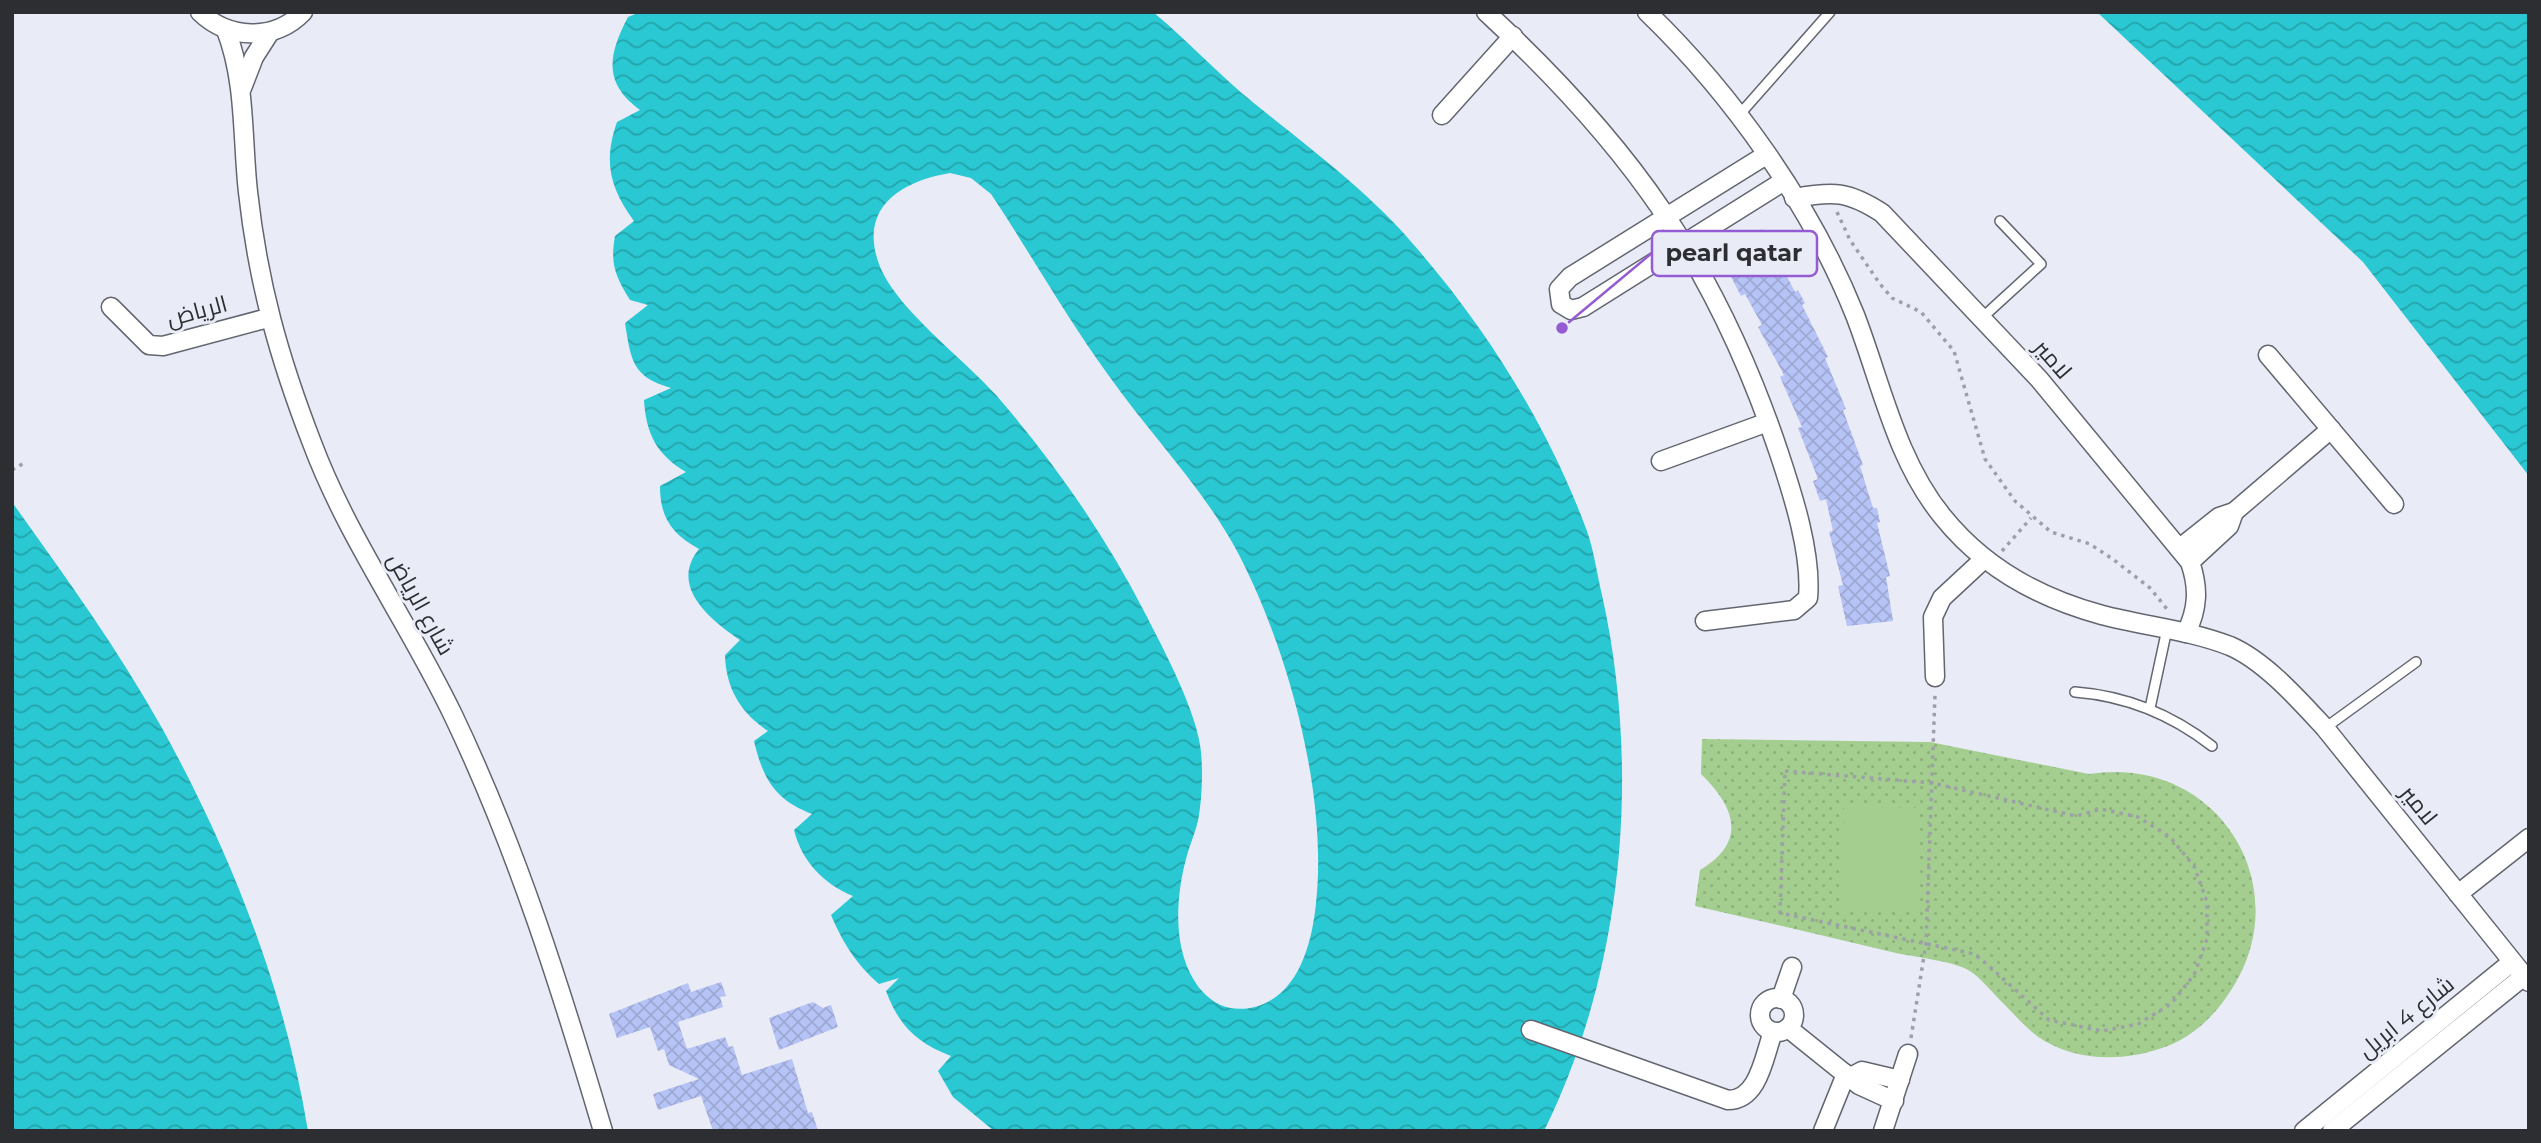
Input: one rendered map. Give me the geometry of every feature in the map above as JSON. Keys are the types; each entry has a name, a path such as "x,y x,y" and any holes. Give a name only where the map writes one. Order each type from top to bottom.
{"street":[{"path":"200,12 226,30"},
{"name":"شارع الرياض","path":"226,30 240,34 270,32 285,26 303,12"},
{"path":"1486,12 1513,36 1601,127 1668,216 1714,294 1768,422 1796,511 1808,598 1794,610 1705,621"},
{"name":"لامير","path":"1647,12 1740,114 1794,198 1854,313 1914,475 1942,517 1987,562 2053,600 2232,647 2290,691 2325,728 2522,973"},
{"name":"شارع الرياض","path":"226,30 234,53 241,92 248,191 268,318 312,445 336,497 452,715 496,813 540,926 603,1131"},
{"name":"شارع الرياض","path":"241,92 254,57 270,32"},
{"path":"1442,116 1513,36"},
{"path":"1766,155 1570,277 1559,289 1561,304 1571,310 1583,307 1784,181"},
{"name":"لامير","path":"1794,198 1826,192 1844,193 1882,213 1983,317 2185,555"},
{"name":"الرياض","path":"111,307 149,345 163,346 268,318"},
{"path":"2268,355 2394,504"},
{"path":"1661,460 1768,422"},
{"path":"2186,633 2196,606 2196,583 2185,555 2229,526 2234,512 2331,429"},
{"path":"1935,677 1933,617 1942,598 1987,562"},
{"path":"2458,894 2529,838"},
{"path":"1781,999 1792,967"},
{"name":"شارع 4 ابريل","path":"2304,1131 2334,1121 2522,973"},
{"path":"1531,1030 1727,1100 1741,1098 1750,1091 1781,1030 1794,1012 1781,999"},
{"path":"1781,999 1768,1001 1761,1011 1762,1024 1781,1030 1862,1087 1894,1101"},
{"path":"1883,1131 1908,1054"},
{"path":"1848,1075 1863,1071 1900,1080"},
{"path":"1824,1131 1848,1075"}],"lane":[{"path":"1740,114 1830,12"},
{"path":"1983,317 2041,264 2000,221"},
{"path":"2150,708 2167,629"},
{"path":"2325,728 2416,662"},
{"path":"2075,692 2113,697 2150,708 2183,724 2212,746"}],"path":[{"path":"1826,192 1850,240 1880,284 1892,298 1921,312 1954,351 1985,459 2031,518 2051,532 2090,544 2114,559 2150,588 2186,633"},
{"path":"12,470 24,463"},
{"path":"1987,562 2031,518"},
{"path":"1908,1054 1926,943 1935,677"},
{"path":"1785,771 1932,783 2076,816 2101,810 2138,817 2170,837 2194,866 2207,902 2207,939 2194,975 2171,1004 2138,1024 2102,1031 2049,1020 1980,958 1926,943 1780,913 1785,771"}],"green space":[{"path":"1702,739 1930,742 2089,774 2136,773 2177,785 2210,808 2236,839 2251,876 2256,916 2247,958 2219,1007 2188,1036 2144,1053 2096,1057 2065,1050 2037,1036 1977,977 1961,967 1695,906 1700,870 1725,848 1731,824 1722,799 1701,774"},
{"path":"1844,806 1920,808 1918,910 1841,908"}],"water":[{"path":"640,12 1153,12 1242,93 1362,192 1420,252 1471,316 1494,350 1516,384 1555,456 1589,539 1614,662 1621,730 1622,799 1618,868 1608,936 1592,1004 1571,1069 1544,1131 994,1131 953,1097 938,1071 951,1056 928,1045 911,1032 891,1003 886,991 899,978 879,984 845,944 831,915 853,896 824,878 809,862 798,842 794,830 812,814 780,795 767,777 754,741 768,731 743,708 728,679 725,655 740,640 705,612 697,600 688,576 691,563 699,549 675,531 662,507 660,486 686,472 660,451 647,423 644,400 671,388 648,378 632,357 625,323 648,305 630,300 617,276 613,254 615,236 634,221 614,186 610,162 617,122 640,110 620,89 613,68 616,44 628,17","holes":["950,173 971,178 991,194 1093,354 1208,505 1237,551 1273,632 1288,676 1310,769 1316,816 1316,903 1307,950 1293,979 1270,1001 1255,1007 1240,1009 1213,1001 1192,977 1185,961 1178,910 1182,875 1197,826 1202,760 1194,719 1162,646 1114,556 1059,473 996,395 899,298 879,264 874,244 874,227 889,200 901,190 932,177"]},
{"path":"2097,12 2529,12 2529,476 2363,262"},
{"path":"12,502 127,670 162,728 211,824 270,974 298,1078 308,1131 12,1131"}],"building":[{"path":"1762,229 1778,253 1776,255 1795,292 1798,290 1805,303 1802,305 1828,357 1825,358 1846,409 1843,410 1863,465 1860,466 1873,508 1877,508 1880,522 1877,523 1890,576 1886,577 1893,621 1847,626 1838,586 1843,585 1829,532 1833,531 1826,499 1820,501 1813,481 1818,479 1798,428 1802,427 1780,377 1784,375 1758,327 1762,325 1745,294 1741,296 1731,277 1736,275 1722,250"},
{"path":"721,982 726,996 720,997 723,1007 678,1022 687,1049 725,1037 729,1047 733,1046 742,1075 792,1059 808,1113 812,1112 818,1131 713,1131 701,1096 658,1110 653,1094 699,1079 669,1065 664,1049 658,1051 650,1027 617,1038 609,1014 688,983 691,992"},
{"path":"813,1002 823,1008 831,1005 838,1027 779,1050 769,1018"}],"place":[{"name":"pearl qatar","path":"1562,328"}]}
